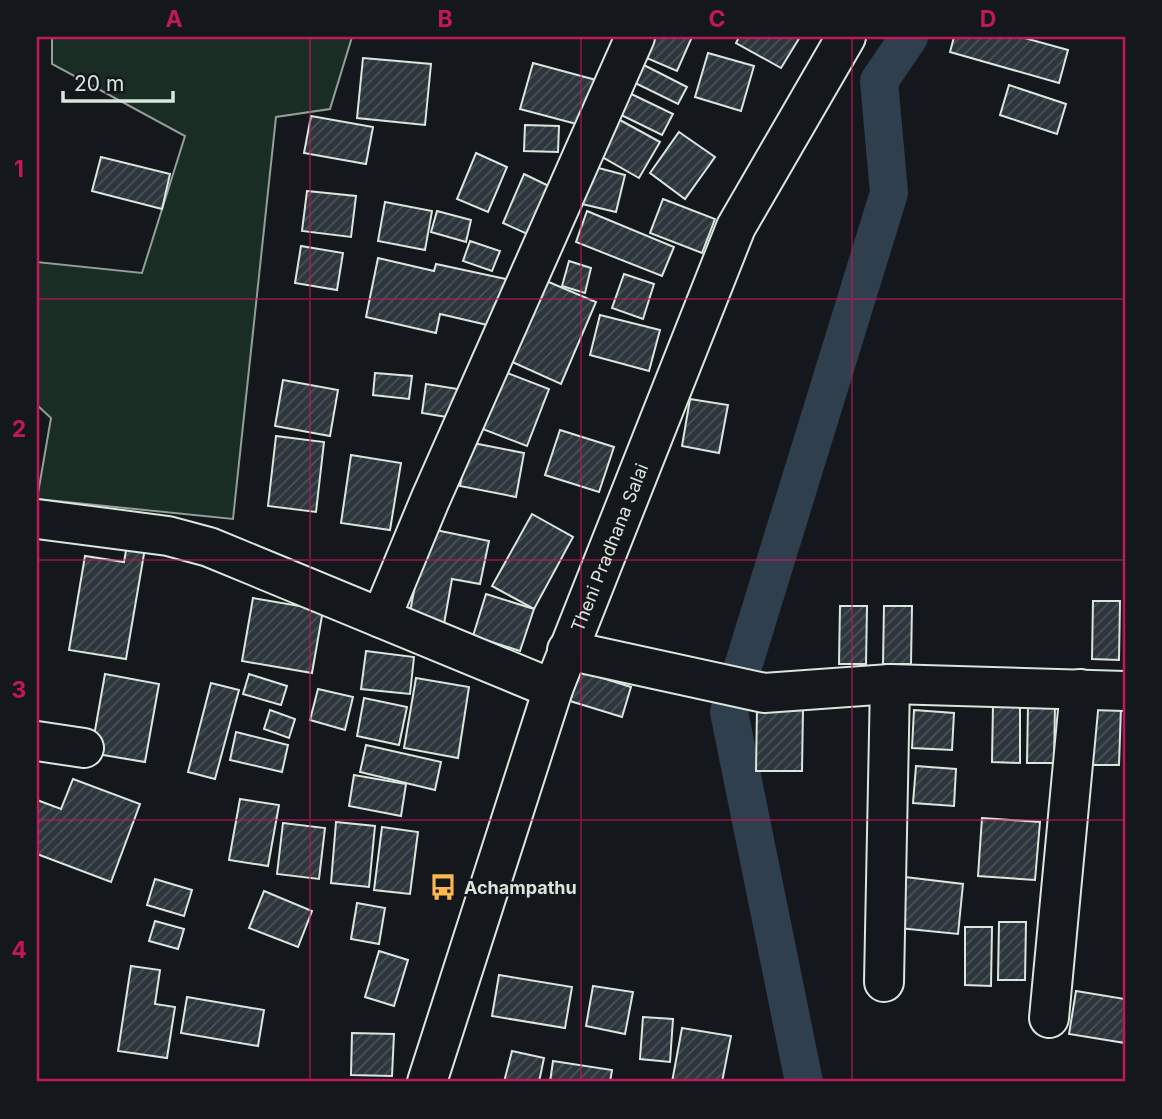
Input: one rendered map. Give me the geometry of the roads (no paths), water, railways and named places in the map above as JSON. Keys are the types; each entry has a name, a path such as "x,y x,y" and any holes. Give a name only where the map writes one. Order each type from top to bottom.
{"street":[{"path":"381,618 430,500 635,37"},
{"name":"Theni Pradhana Salai","path":"428,1082 567,650 736,227 846,37"},
{"path":"37,519 168,536 209,547 553,689"},
{"path":"567,650 764,693 890,684 1125,691"},
{"path":"884,982 890,684"},
{"path":"1049,1018 1080,689"},
{"path":"37,741 84,748"}],"waterway":[{"path":"804,1082 729,712 889,193 879,81 909,37"}],"place":[{"name":"Achampathu","path":"443,887"}]}
